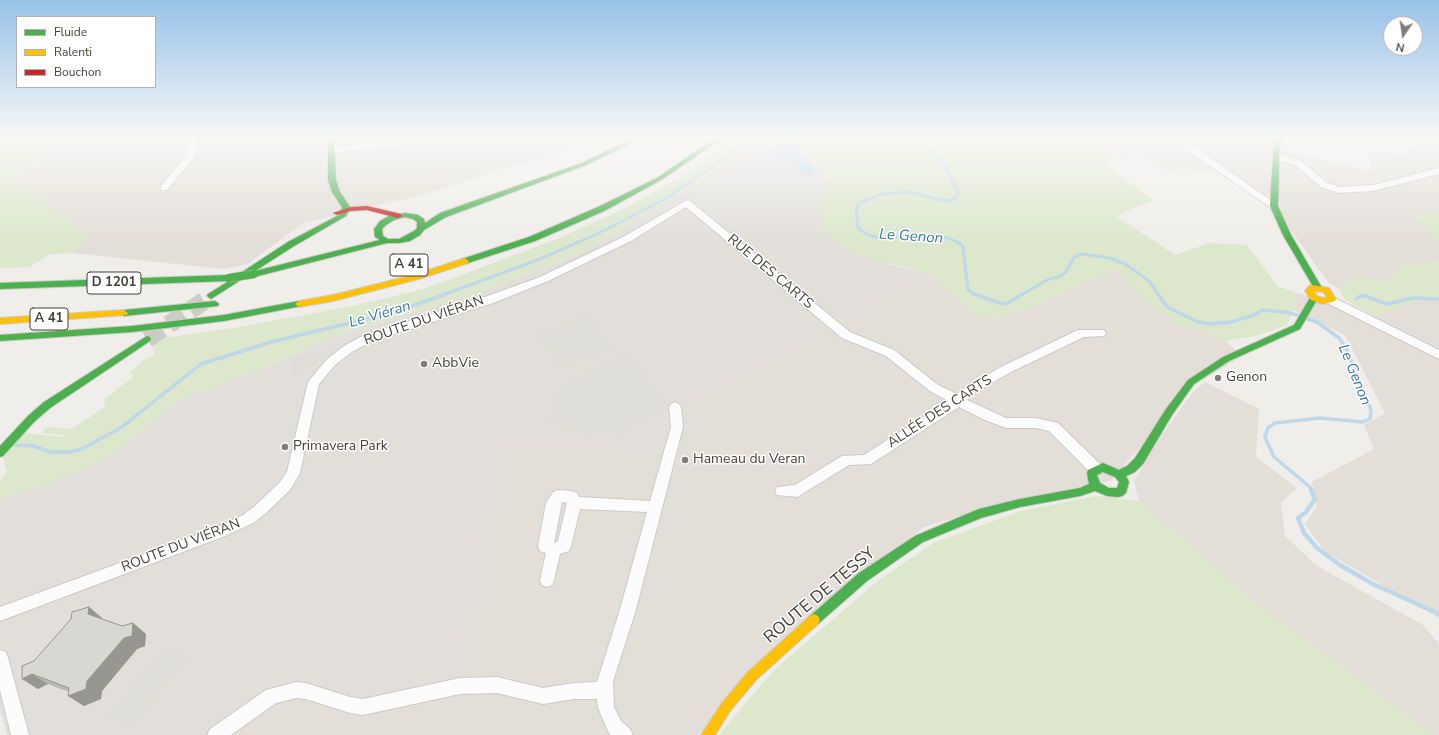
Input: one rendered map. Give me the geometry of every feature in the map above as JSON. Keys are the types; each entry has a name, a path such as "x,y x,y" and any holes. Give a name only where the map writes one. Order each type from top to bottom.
{"main road":[{"path":"332,172 332,180 344,213"},
{"path":"211,296 291,244 344,213 372,208 398,216 415,217 446,210 551,172"},
{"name":"D 1201","path":"0,286 182,281 229,278 254,274 387,241 407,239 421,228 443,215 561,172"},
{"name":"A 41","path":"0,338 83,334 224,318 333,298 419,276 514,246 601,209 668,172"},
{"path":"1275,172 1274,206 1281,225 1318,288"},
{"path":"291,244 332,207 336,192"},
{"path":"332,207 344,213 367,215 376,220 379,237 387,241"},
{"name":"D 1201","path":"311,260 360,241 389,219 398,216"},
{"path":"415,217 420,221 421,228"},
{"path":"1312,288 1318,288 1329,292 1332,297 1331,300 1323,301 1314,298 1309,291 1312,288"},
{"path":"1119,474 1131,469 1139,461 1185,389 1198,376 1226,359 1297,327 1314,298"},
{"name":"A 41","path":"0,321 106,316 227,302"},
{"path":"0,453 31,419 61,395 147,338"},
{"path":"1108,468 1119,474 1124,482 1124,487 1118,493 1107,492 1096,486 1092,477 1092,473 1096,469 1108,468"},
{"name":"ROUTE DE TESSY","path":"707,735 752,676 862,577 919,539 965,518 991,510 1096,486"}],"street":[{"path":"164,188 177,172"},
{"path":"1225,172 1274,206"},
{"path":"1309,172 1324,185 1339,190 1373,188 1434,172"},
{"name":"RUE DES CARTS","path":"688,203 840,330 854,339 890,353 930,385 998,421 1014,423 1036,422 1053,427 1096,469"},
{"name":"ROUTE DU VIÉRAN","path":"0,614 220,532 248,519 260,510 285,486 293,473 311,389 314,382 331,362 348,349 368,338 489,300 544,279 627,239 688,203"},
{"path":"1331,300 1439,355"},
{"name":"ALLÉE DES CARTS","path":"782,491 797,491 847,460 866,460 958,400 972,389 1007,369 1085,332 1100,333"},
{"path":"624,735 610,718 606,708 605,690 607,673 627,614 677,427 675,407"},
{"path":"558,496 568,496 572,497 574,503 564,546 554,549 545,546 544,542 554,499 558,496"},
{"path":"574,503 656,506"},
{"path":"547,580 554,549"},
{"path":"0,658 20,735"},
{"path":"216,735 264,701 289,691 306,691 363,708 460,686 496,685 543,696 574,691 605,690"}],"shaded area":[{"path":"27,172 491,172 423,195 303,223 248,264 223,269 72,253 86,236 14,178"},
{"path":"714,172 823,172 825,176 833,183 888,264 925,272 668,413 658,452 593,444 491,444 453,680 357,701 307,679 271,686 203,733 194,735 7,735 0,710 0,498 42,486 132,440 180,399 274,364 325,339 469,296 582,253"},
{"path":"1229,172 1439,172 1439,210 1414,219 1439,239 1439,261 1402,265 1396,275 1379,283 1362,275 1354,276 1340,289 1328,282 1281,216 1280,199 1257,193"},
{"path":"1114,270 1122,273 1126,281 1176,323 1225,341 1242,356 1190,388 1111,481 1011,501 924,527 865,573 698,735 194,735 203,733 271,686 307,679 357,700 453,680 491,444 593,444 658,452 668,413 925,272 977,316 998,318 1027,309"},
{"path":"1297,293 1374,316 1432,297 1439,301 1439,618 1324,551 1305,524 1317,506 1312,482 1374,449 1364,425 1385,413 1345,335 1293,310"},
{"path":"587,315 611,347 562,368 538,335"},
{"path":"320,351 323,355 314,367 295,373 292,359"},
{"path":"625,351 669,406 641,421 629,419 622,434 603,429 589,434 549,422 555,415 548,412 571,374 583,380 594,366 600,369 603,363 612,366"},
{"path":"1205,382 1259,409 1256,457 1297,488 1281,503 1285,536 1317,566 1423,625 1439,644 1439,735 1433,735 1258,605 1139,501 1134,481 1161,436 1193,392"},
{"path":"164,648 187,658 134,725 108,716"}],"green space":[{"path":"0,172 27,172 14,178 87,236 72,253 50,254 30,267 0,268"},
{"path":"689,172 715,172 582,253 469,296 325,339 274,364 180,399 132,440 94,465 42,486 0,498 0,481 7,471 3,458 24,433 63,437 65,435 42,433 47,427 72,429 105,407 104,400 134,376 129,373 145,359 154,356 153,347 157,339 234,328 348,307 424,289 557,239 619,211"},
{"path":"822,172 1116,172 1154,200 1116,216 1175,255 1210,243 1247,245 1277,286 1297,293 1293,310 1287,325 1260,335 1225,341 1176,324 1140,296 1126,281 1122,273 1114,270 1027,309 998,318 977,316 925,272 861,256 833,241 823,227 819,210 822,188 832,182"},
{"path":"1439,210 1439,239 1414,220"},
{"path":"1439,261 1439,301 1432,297 1374,316 1344,299 1340,289 1354,276 1362,275 1379,283 1396,275 1402,265"},
{"path":"1096,496 1139,501 1258,605 1433,735 719,735 774,670 879,580 933,543 1021,511"}],"water":[{"path":"803,172 814,172 809,177"}],"building":[{"path":"89,607 88,614 122,626 133,623 132,636 124,638 87,681 86,689 68,696 69,688 32,674 22,679 22,666 34,661 71,619 72,612"}],"waterway":[{"name":"Le Viéran","path":"443,295 540,259 597,234 665,199 704,172"},
{"name":"Le Genon","path":"948,172 958,192 957,196 952,200 945,201 910,192 882,194 859,203 856,209 858,228 868,235 880,238 918,235 948,238 959,243 963,246 968,290 975,295"},
{"name":"Le Genon","path":"1021,295 1049,279 1059,277 1066,272 1074,257 1082,254 1110,258 1125,264 1149,281 1159,295"},
{"name":"Le Viéran","path":"15,445 33,446 51,452 70,452 82,449 122,427 201,364 271,342 395,312 446,294"},
{"name":"Le Genon","path":"974,294 1002,304 1010,302 1023,294"},
{"name":"Le Genon","path":"1158,294 1167,307 1198,322 1211,324 1231,322 1254,315 1263,310 1286,312 1300,316"},
{"path":"1356,299 1362,295 1387,304 1412,298 1439,299"},
{"name":"Le Genon","path":"1305,318 1317,322 1339,338 1346,348 1371,410 1370,419 1363,422 1320,418 1275,423 1268,428 1265,437 1274,457 1310,487 1312,491"},
{"name":"Le Genon","path":"1311,490 1315,499 1306,512 1298,518 1304,533 1317,548 1340,565 1373,584 1439,614"}],"tunnel":[{"path":"147,339 204,301"}],"traffic: fast":[{"path":"211,296 291,244 342,216 346,207 336,192 332,180 332,172"},
{"path":"421,228 443,215 561,172"},
{"path":"465,261 532,239 601,209 669,172"},
{"path":"1275,172 1274,206 1287,235 1318,288"},
{"path":"405,215 415,217 421,221 421,228 417,233 407,239 399,241 387,241 379,237 378,229 383,223 392,218 405,215"},
{"path":"254,274 387,241"},
{"path":"229,278 254,274"},
{"path":"0,286 229,278"},
{"path":"1119,474 1131,469 1139,461 1169,412 1191,382 1226,359 1297,327 1314,298"},
{"path":"124,313 215,304"},
{"path":"0,338 132,329 224,318 299,304"},
{"path":"0,453 31,419 47,405 147,339"},
{"path":"1103,467 1119,474 1124,482 1122,490 1118,493 1107,492 1096,486 1093,481 1092,473 1103,467"},
{"path":"814,620 863,577 919,539 979,514 1020,503 1080,492 1096,486"}],"traffic: slow":[{"path":"299,304 333,298 419,276 465,261"},
{"path":"1312,288 1326,290 1332,299 1323,301 1314,298 1309,291 1312,288"},
{"path":"0,321 124,313"},
{"path":"707,735 726,707 752,676 814,620"}],"traffic: jam":[{"path":"337,213 351,209 367,208 398,216"}],"place":[{"name":"AbbVie","path":"424,364"},
{"name":"Genon","path":"1218,378"},
{"name":"Primavera Park","path":"285,447"},
{"name":"Hameau du Veran","path":"685,460"}]}
